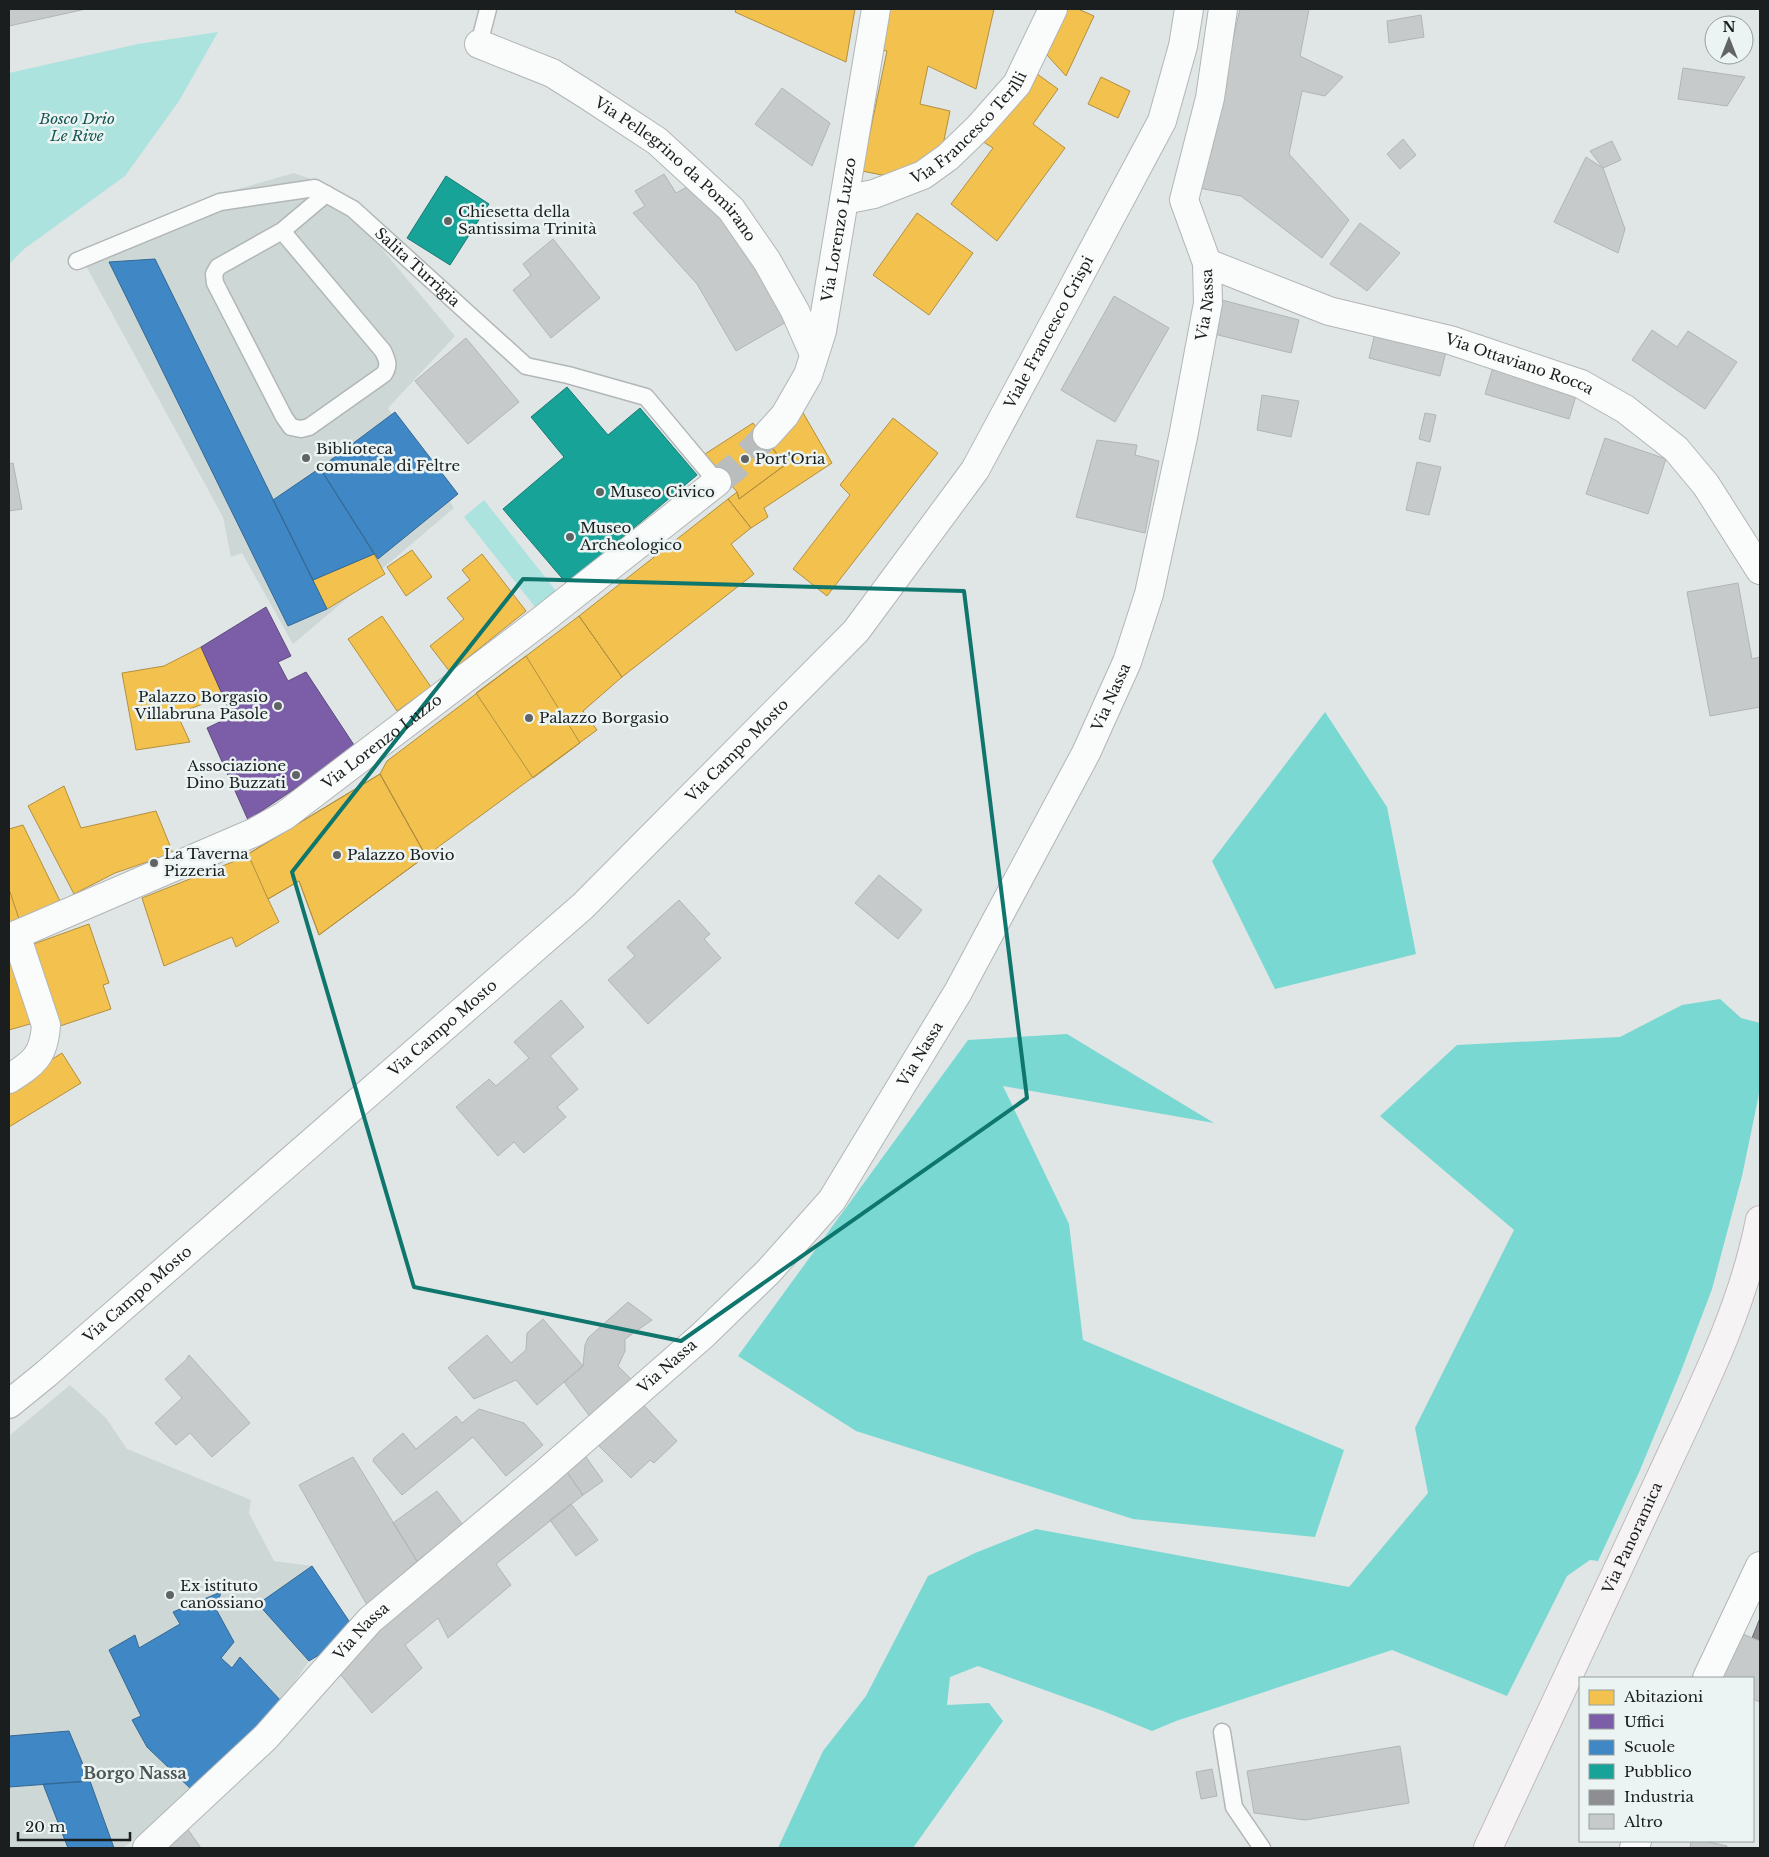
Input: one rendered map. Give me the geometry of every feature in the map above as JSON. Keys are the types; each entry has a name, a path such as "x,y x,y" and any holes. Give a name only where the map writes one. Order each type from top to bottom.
{"main road":[{"name":"Via Panoramica","path":"1488,1848 1656,1488 1735,1312 1757,1238 1760,1220"}],"street":[{"name":"Via Lorenzo Luzzo","path":"767,435 785,415 808,375 822,331 876,9"},
{"name":"Via Francesco Terilli","path":"844,200 874,194 923,175 948,157 978,128 1017,84 1053,9"},
{"name":"Viale Francesco Crispi","path":"856,631 975,470 1055,321 1162,121 1183,46 1189,9"},
{"name":"Via Nassa","path":"146,1848 266,1737 370,1620 704,1335 768,1272 832,1200 958,992 1086,753 1127,662 1149,594 1183,437 1208,303 1207,263 1184,200 1210,98 1223,9"},
{"name":"Via Pellegrino da Pomirano","path":"478,44 552,73 573,86 657,141 718,197 731,210 767,261 795,311 814,354"},
{"name":"Via Ottaviano Rocca","path":"1207,263 1329,312 1450,340 1581,384 1625,409 1676,449 1706,485 1760,570"},
{"name":"Via Lorenzo Luzzo","path":"13,937 255,832 284,816 542,620 717,482"},
{"name":"Via Campo Mosto","path":"9,1404 46,1374 583,906 856,631"},
{"path":"9,1079 33,1062 40,1053 45,1040 46,1025 13,937"},
{"path":"1706,1677 1760,1566"}],"lane":[{"path":"478,44 488,9"},
{"name":"Salita Turrigia","path":"77,261 220,202 315,188 353,209 526,366 646,396 717,482"},
{"path":"282,231 383,352 388,362 388,368 384,374 309,427 301,429 291,427 284,417 215,283 214,274 218,267 282,231 326,194"},
{"path":"1222,1732 1234,1807 1262,1848"}],"highlighted area":[{"path":"523,579 964,591 1027,1098 681,1341 414,1287 292,872"}],"shaded area":[{"name":"Biblioteca comunale di Feltre","path":"294,173 328,185 455,336 388,408 454,508 293,644 242,553 231,557 223,517 79,253 214,196"},
{"path":"1325,712 1387,807 1416,954 1275,989 1212,861"},
{"path":"1720,999 1741,1018 1760,1023 1760,1085 1742,1176 1712,1289 1681,1371 1640,1470 1598,1561 1590,1560 1567,1576 1507,1696 1392,1650 1176,1721 1152,1731 1103,1711 978,1666 950,1677 947,1705 989,1703 1003,1721 913,1848 778,1848 823,1751 866,1696 928,1576 975,1553 1036,1529 1349,1587 1428,1493 1415,1428 1514,1230 1380,1116 1457,1045 1620,1037 1682,1005"},
{"path":"1067,1034 1214,1123 1003,1086 1069,1224 1083,1340 1344,1450 1315,1537 1133,1519 856,1431 738,1356 968,1040"},
{"name":"Ex istituto canossiano","path":"70,1385 106,1418 127,1449 251,1500 249,1513 274,1561 312,1566 351,1624 332,1647 309,1661 281,1701 193,1791 123,1848 9,1848 9,1436"}],"green space":[{"name":"Bosco Drio Le Rive","path":"218,32 179,101 125,176 24,249 9,264 9,73 138,44"},
{"path":"484,500 556,591 535,607 464,517"}],"building: Abitazioni":[{"path":"736,9 855,9 846,62 735,12"},
{"path":"890,9 994,9 976,89 928,66 920,104 950,111 943,145 902,179 862,171 887,51 881,50"},
{"path":"1068,9 1078,9 1094,16 1066,76 1047,55"},
{"path":"1033,71 1058,89 1033,124 1065,148 997,241 951,204 993,148 982,141"},
{"path":"1101,77 1130,91 1118,118 1088,104"},
{"path":"917,213 973,253 929,315 873,275"},
{"path":"802,411 832,463 764,508 768,517 751,528 728,499 737,492 739,499 785,465 772,447"},
{"path":"893,418 938,453 827,596 793,569 850,495 840,485"},
{"name":"Port'Oria","path":"753,423 785,465 739,499 737,492 705,454"},
{"path":"728,499 751,528 731,544 754,574 622,677 579,616"},
{"path":"412,550 432,577 406,596 387,567"},
{"path":"374,554 385,574 327,609 313,580"},
{"path":"482,554 526,611 450,672 430,646 464,619 447,598 470,580 462,570"},
{"path":"382,616 431,687 397,711 348,639"},
{"path":"579,616 622,677 583,711 597,730 426,856 380,774 387,761"},
{"path":"201,647 223,696 177,714 190,742 136,750 122,673 164,666"},
{"name":"Palazzo Borgasio","path":"526,656 580,743 533,778 476,693"},
{"name":"Palazzo Bovio","path":"380,774 426,856 319,935 299,881 268,899 279,922 236,947 232,937 164,966 142,898 240,859"},
{"name":"Palazzo Bovio","path":"380,774 426,856 319,935 299,881 268,899 248,854"},
{"path":"64,786 81,828 156,811 173,853 115,873 74,894 28,806"},
{"path":"23,825 60,901 9,923 9,829"},
{"path":"9,889 19,919 9,923"},
{"path":"89,924 109,983 103,985 111,1009 57,1027 28,946"},
{"path":"9,953 37,1022 9,1030"},
{"path":"62,1053 81,1083 9,1127 9,1086"}],"building: Uffici":[{"name":"Palazzo Borgasio Villabruna Pasole","path":"266,607 291,656 278,662 288,681 306,672 356,748 248,820 207,728 232,716 201,647"}],"building: Scuole":[{"path":"155,259 327,609 288,626 109,262"},
{"path":"395,412 458,494 378,559 320,468"},
{"path":"320,468 374,554 313,580 273,500"},
{"path":"312,1566 351,1624 332,1647 309,1661 258,1604"},
{"path":"221,1592 216,1609 234,1642 221,1658 232,1668 240,1657 281,1701 193,1791 147,1747 132,1720 141,1716 109,1650 135,1635 139,1648 180,1624 173,1612"},
{"path":"69,1731 90,1781 9,1787 9,1736"},
{"path":"90,1781 114,1848 68,1848 43,1784"}],"building: Pubblico":[{"name":"Chiesetta della Santissima Trinità","path":"446,176 489,204 450,265 407,238"},
{"name":"Museo Civico","path":"567,387 608,435 640,408 697,475 567,584 503,509 564,457 531,417"}],"building: Industria":[{"path":"1760,1618 1760,1641 1752,1638"}],"building: Altro":[{"path":"9,9 86,9 9,26"},
{"path":"1240,9 1309,9 1300,56 1343,77 1325,96 1302,91 1289,154 1349,220 1322,258 1241,196 1199,188"},
{"path":"1421,15 1424,37 1389,43 1387,21"},
{"path":"1683,68 1745,77 1727,106 1678,99"},
{"path":"782,88 830,123 812,166 755,124"},
{"path":"1403,139 1416,155 1400,169 1387,154"},
{"path":"1612,141 1621,160 1603,168 1590,151"},
{"path":"1586,157 1603,168 1625,229 1618,253 1554,222"},
{"path":"664,174 676,193 694,183 739,237 788,321 736,351 697,284 633,213 645,206 635,191"},
{"path":"1360,223 1400,253 1367,291 1330,264"},
{"path":"553,239 600,298 551,338 513,290 531,275 523,264"},
{"path":"1114,296 1169,328 1115,422 1061,390"},
{"path":"1222,300 1299,320 1291,353 1214,334"},
{"path":"1376,329 1447,347 1440,376 1369,358"},
{"path":"1652,330 1677,347 1688,331 1737,362 1705,409 1632,360"},
{"path":"466,338 519,402 468,444 415,381"},
{"path":"1494,364 1578,389 1569,419 1485,394"},
{"path":"1262,395 1299,401 1291,437 1257,430"},
{"path":"1425,413 1436,415 1430,442 1419,439"},
{"path":"1605,438 1666,459 1648,514 1586,494"},
{"path":"1097,440 1137,445 1135,455 1159,461 1145,533 1076,517"},
{"path":"1417,462 1441,467 1429,515 1406,510"},
{"path":"13,463 22,509 9,511 9,464"},
{"path":"1738,583 1752,659 1760,657 1760,707 1710,716 1687,592"},
{"path":"879,875 922,910 898,939 855,903"},
{"path":"679,900 710,934 704,939 721,958 648,1024 608,980 635,956 627,947"},
{"path":"561,1000 584,1027 550,1056 578,1089 557,1107 566,1117 524,1153 514,1142 498,1156 456,1107 489,1079 496,1086 529,1058 514,1042"},
{"path":"628,1302 652,1320 625,1339 625,1351 618,1366 635,1383 591,1418 564,1382 583,1366 585,1345 588,1338"},
{"path":"543,1319 583,1366 537,1405 516,1380 474,1399 448,1368 487,1335 511,1363 526,1350 527,1333"},
{"path":"189,1355 250,1423 212,1457 190,1433 176,1445 155,1423 182,1398 165,1379"},
{"path":"639,1400 677,1441 654,1463 650,1460 631,1478 595,1442"},
{"path":"479,1409 524,1423 543,1445 506,1476 473,1437 402,1495 373,1461 374,1458 403,1433 416,1449 456,1416 462,1423"},
{"path":"584,1454 603,1481 583,1495 564,1468"},
{"path":"353,1457 417,1561 367,1605 299,1485"},
{"path":"564,1468 583,1495 496,1564 511,1585 448,1638 438,1618 405,1645 422,1668 372,1713 336,1669"},
{"path":"437,1491 463,1525 417,1561 393,1523"},
{"path":"571,1504 598,1540 576,1556 550,1520"},
{"path":"1730,1629 1760,1641 1760,1702 1754,1699 1754,1677 1710,1677"},
{"path":"1400,1746 1409,1803 1305,1820 1254,1813 1247,1771"},
{"path":"1212,1769 1217,1796 1201,1799 1196,1772"},
{"path":"182,1821 201,1848 155,1848"},
{"path":"1691,1842 1709,1842 1727,1846 1727,1848 1690,1848"}],"tunnel":[{"path":"717,482 737,466 767,435"}],"place":[{"name":"Chiesetta della Santissima Trinità","path":"448,221"},
{"name":"Biblioteca comunale di Feltre","path":"306,458"},
{"name":"Port'Oria","path":"745,459"},
{"name":"Museo Civico","path":"600,492"},
{"name":"Museo Archeologico","path":"570,537"},
{"name":"Palazzo Borgasio Villabruna Pasole","path":"278,706"},
{"name":"Palazzo Borgasio","path":"529,718"},
{"name":"Associazione Dino Buzzati","path":"296,775"},
{"name":"Palazzo Bovio","path":"337,855"},
{"name":"La Taverna Pizzeria","path":"154,863"},
{"name":"Ex istituto canossiano","path":"170,1595"}],"district":[{"name":"Borgo Nassa","path":"135,1773"}]}
